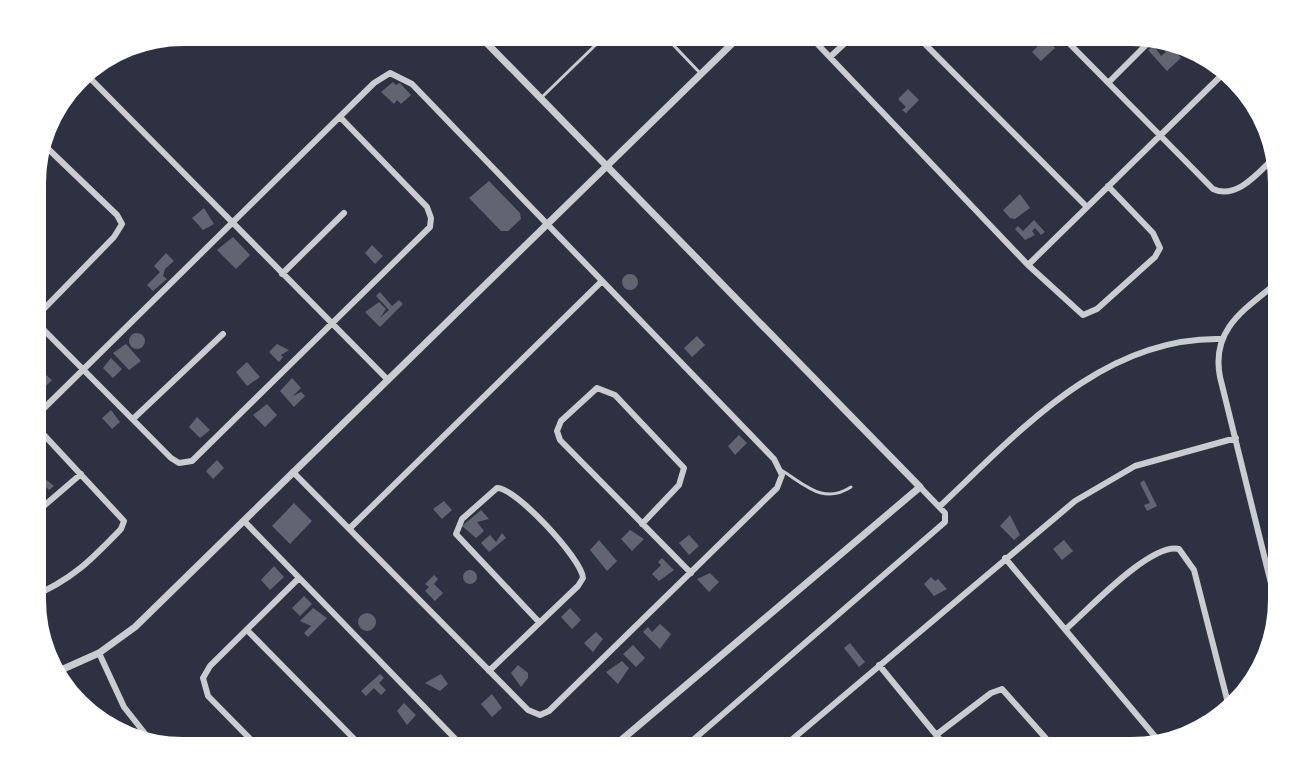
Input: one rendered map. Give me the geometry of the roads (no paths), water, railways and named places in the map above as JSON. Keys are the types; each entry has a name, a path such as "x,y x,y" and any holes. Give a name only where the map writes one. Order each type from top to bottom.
{"street":[{"path":"488,44 946,515 944,524 694,739"},
{"path":"63,669 99,653 135,627 732,44"},
{"path":"817,44 1028,265 1083,315 1097,309 1155,257 1160,248 1153,233 1108,186"},
{"path":"830,57 844,44"},
{"path":"925,44 1087,207"},
{"path":"1072,44 1206,183 1219,192 1237,189 1268,162"},
{"path":"1109,82 1146,45"},
{"path":"44,408 379,78 390,73 400,75 547,224 781,470 777,488 543,715 531,712 293,472"},
{"path":"1028,265 1220,77"},
{"path":"90,79 388,380"},
{"path":"44,330 175,461 192,461 430,227 427,207 340,117"},
{"path":"44,306 114,237 122,224 117,215 49,149"},
{"path":"282,274 344,213"},
{"path":"349,529 602,281"},
{"path":"1270,289 1232,322 1220,339 1217,362 1270,579"},
{"path":"133,419 223,334"},
{"path":"939,507 1036,418 1088,378 1144,350 1171,343 1220,339"},
{"path":"642,524 683,479 684,468 615,395 604,388 588,394 557,428 564,445 642,524 691,573"},
{"path":"44,435 120,513 124,525 70,579 44,591"},
{"path":"792,739 1005,558 1107,479 1151,461 1236,438"},
{"path":"44,506 81,474"},
{"path":"623,739 920,487"},
{"path":"489,671 578,586 583,578 582,568 517,496 504,488 497,488 462,519 456,534 539,622"},
{"path":"244,521 455,739"},
{"path":"1066,629 1147,559 1165,548 1179,549 1194,570 1227,701"},
{"path":"1005,558 1155,736"},
{"path":"250,739 213,702 202,685 210,666 298,579"},
{"path":"247,630 354,739"},
{"path":"99,653 124,707 145,733"},
{"path":"879,665 939,739"},
{"path":"936,735 991,693 1002,689 1047,739"}],"lane":[{"path":"541,98 597,44"},
{"path":"672,44 701,74"},
{"path":"781,470 827,495 840,494 851,487"}]}
